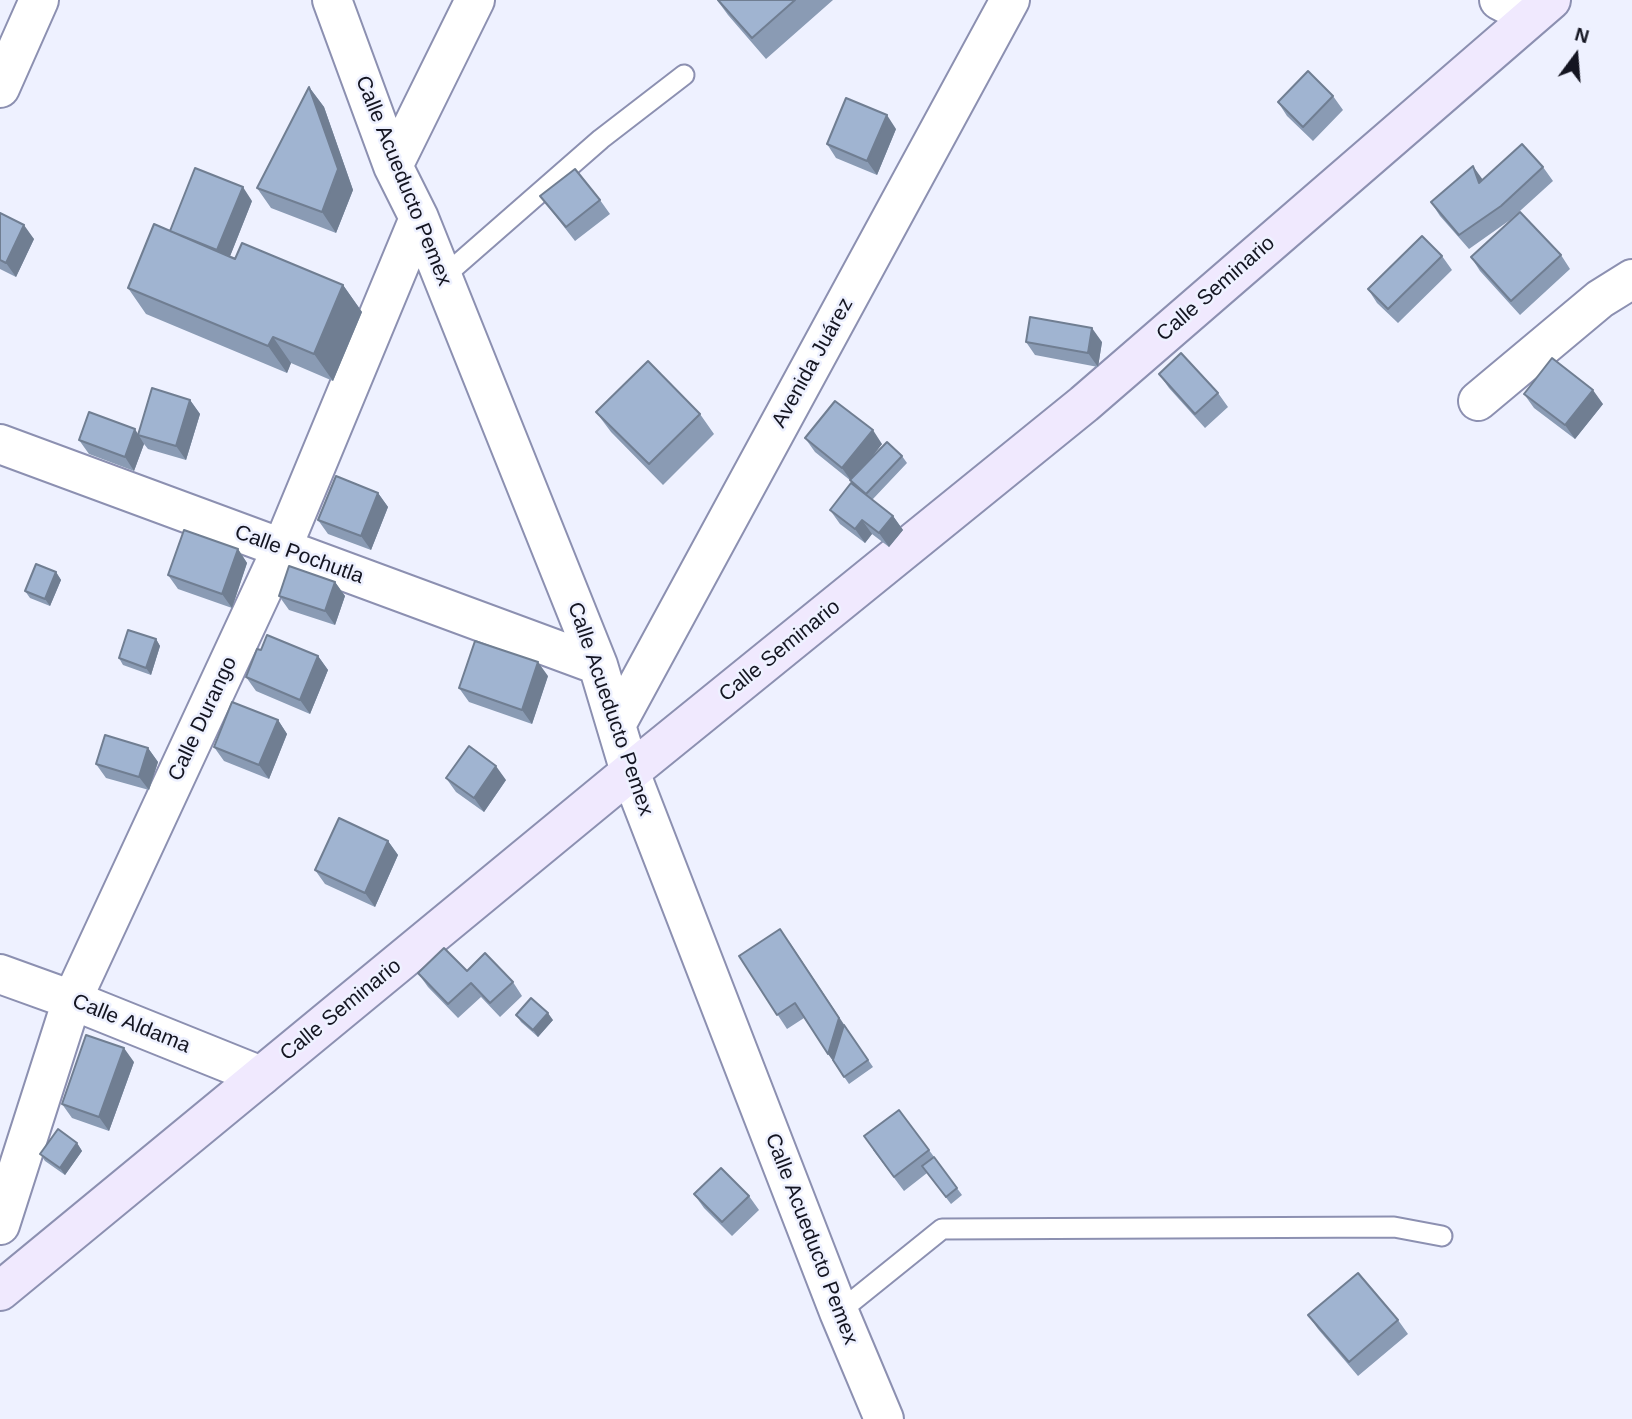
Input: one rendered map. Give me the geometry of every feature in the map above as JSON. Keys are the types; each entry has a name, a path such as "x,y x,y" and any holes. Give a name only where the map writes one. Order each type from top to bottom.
{"street":[{"path":"0,88 39,0"},
{"name":"Calle Acueducto Pemex","path":"332,0 393,166 419,218 598,666 630,772 839,1312 884,1419"},
{"path":"393,166 475,0"},
{"name":"Avenida Juárez","path":"616,725 1010,0"},
{"name":"Calle Seminario","path":"0,1291 630,772 1084,404 1519,4"},
{"name":"Calle Durango","path":"0,1225 72,1000 282,548 419,218"},
{"path":"1478,401 1600,299 1632,279"},
{"name":"Calle Pochutla","path":"0,444 598,666"},
{"name":"Calle Aldama","path":"0,974 261,1076"}],"lane":[{"path":"442,278 601,139 684,75"},
{"path":"839,1312 942,1229 1394,1227 1442,1236"}],"building":[{"path":"718,0 795,0 752,38"},
{"path":"1308,71 1333,96 1303,127 1278,102"},
{"path":"309,87 338,169 322,212 257,188"},
{"path":"846,98 887,115 867,161 827,144"},
{"path":"1522,144 1543,167 1501,206 1459,235 1431,202 1473,166 1479,183"},
{"path":"195,168 243,187 217,250 170,231"},
{"path":"575,169 600,200 566,227 540,196"},
{"path":"1520,212 1561,255 1511,301 1471,257"},
{"path":"0,213 24,225 6,263 0,260"},
{"path":"154,224 235,259 242,243 343,285 314,354 273,337 268,346 128,288"},
{"path":"1422,236 1442,256 1388,309 1368,289"},
{"path":"1030,317 1092,328 1088,353 1026,342"},
{"path":"1181,353 1218,393 1195,414 1159,374"},
{"path":"1552,358 1593,390 1565,425 1524,394"},
{"path":"648,361 700,414 649,464 596,412"},
{"path":"152,388 190,400 176,446 138,435"},
{"path":"835,401 873,430 842,468 805,438"},
{"path":"89,412 135,429 125,457 79,440"},
{"path":"887,442 902,456 866,494 850,480"},
{"path":"336,476 378,493 361,536 318,520"},
{"path":"851,483 893,516 879,533 862,520 855,529 830,510"},
{"path":"184,530 238,549 222,594 168,575"},
{"path":"36,564 56,572 45,599 25,591"},
{"path":"289,566 335,582 325,611 279,596"},
{"path":"128,630 156,639 146,668 119,658"},
{"path":"267,635 318,656 300,700 246,677 257,649 261,650"},
{"path":"475,641 538,662 522,710 459,688"},
{"path":"232,702 278,720 259,765 214,747"},
{"path":"105,735 148,748 139,777 96,764"},
{"path":"469,746 496,766 474,798 446,778"},
{"path":"339,818 388,841 365,893 315,870"},
{"path":"780,929 839,1018 828,1054 795,1003 777,1015 739,956"},
{"path":"444,948 467,971 485,953 513,982 490,1003 471,983 448,1004 418,973"},
{"path":"531,998 548,1013 533,1030 516,1015"},
{"path":"844,1025 868,1060 844,1077 833,1060"},
{"path":"86,1035 124,1048 99,1117 62,1104"},
{"path":"899,1110 929,1150 894,1177 864,1136"},
{"path":"58,1129 77,1143 60,1168 40,1154"},
{"path":"934,1157 957,1188 946,1197 922,1166"},
{"path":"721,1168 749,1196 722,1222 694,1194"},
{"path":"1358,1273 1398,1320 1349,1362 1308,1315"}]}
